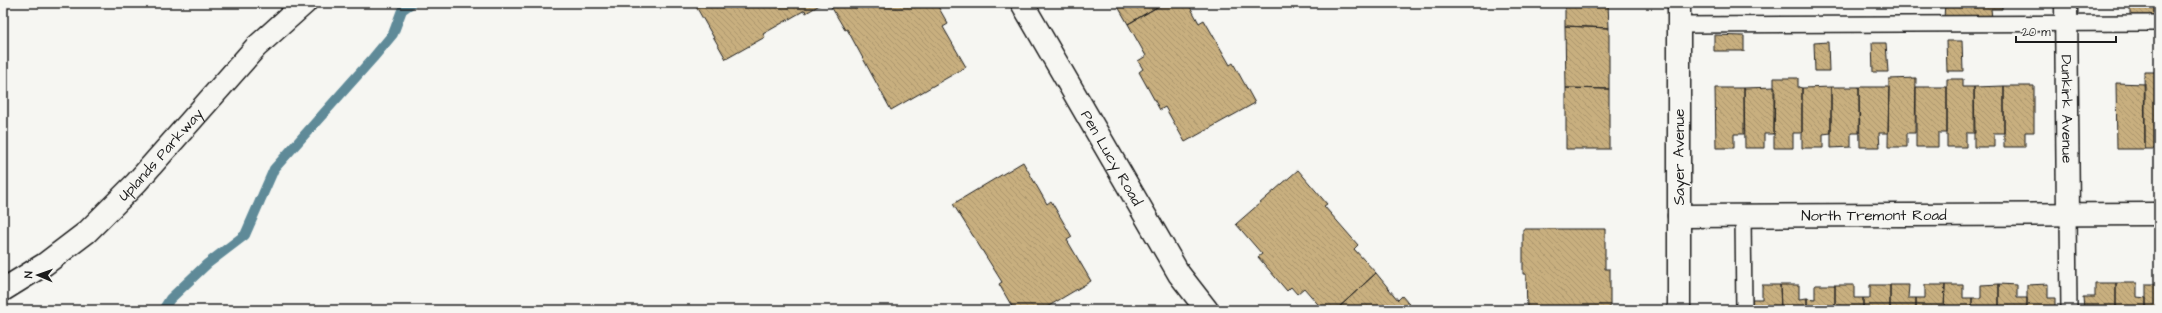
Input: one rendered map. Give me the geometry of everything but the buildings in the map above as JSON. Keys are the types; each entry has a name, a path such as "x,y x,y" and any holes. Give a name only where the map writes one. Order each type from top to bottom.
{"street":[{"name":"Uplands Parkway","path":"3,290 45,264 87,232 136,183 256,46 305,3"},
{"name":"Pen Lucy Road","path":"1022,3 1179,274 1206,310"},
{"name":"Sayer Avenue","path":"1679,3 1679,310"},
{"name":"Dunkirk Avenue","path":"2066,13 2068,214"},
{"name":"North Tremont Road","path":"1679,216 2159,214"}],"lane":[{"path":"1679,25 2066,13 2159,23"},
{"path":"2068,214 2069,310"},
{"path":"1743,216 1744,310"}],"waterway":[{"path":"163,310 170,299 207,264 245,235 274,169 393,34 402,10 412,3"}]}
